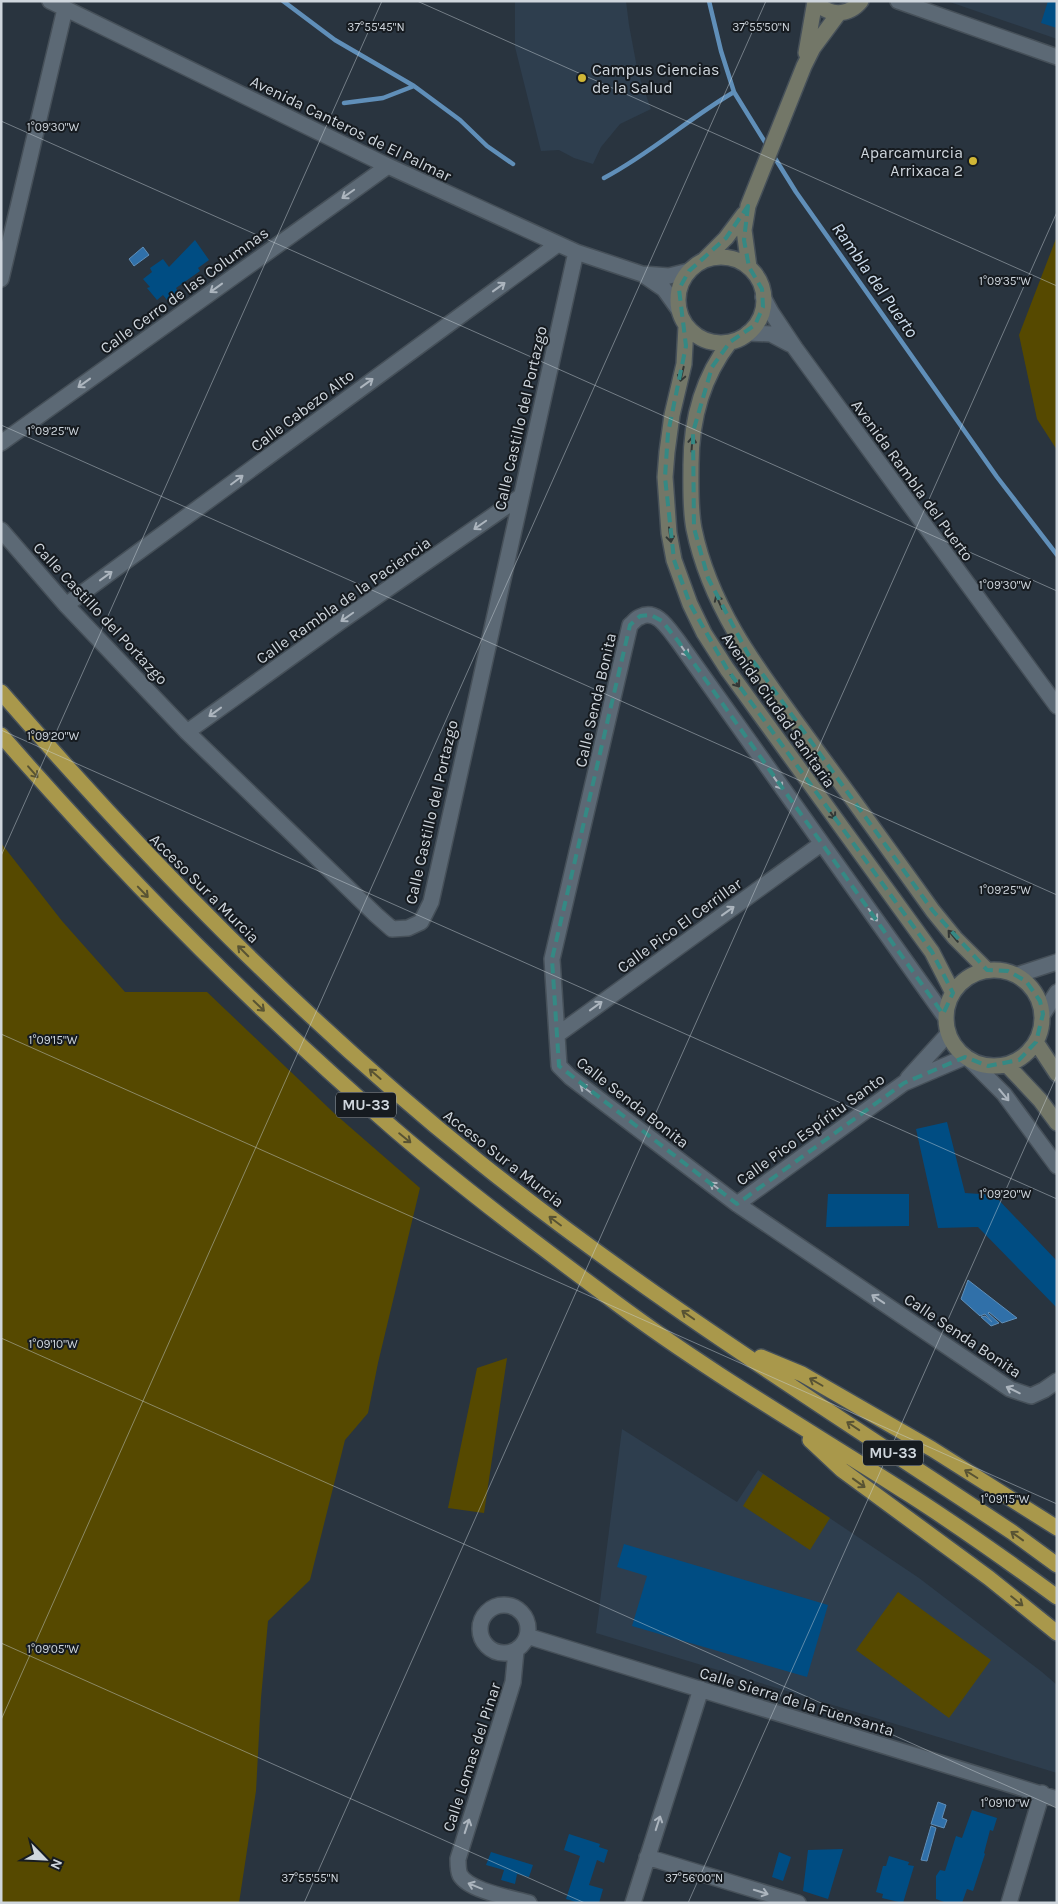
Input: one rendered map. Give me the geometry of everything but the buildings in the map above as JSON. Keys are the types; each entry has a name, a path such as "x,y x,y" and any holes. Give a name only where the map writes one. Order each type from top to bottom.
{"highway":[{"name":"Acceso Sur a Murcia","path":"1,692 78,781 252,960 363,1064 479,1162 551,1218 728,1343 1012,1532 1057,1565"},
{"name":"MU-33","path":"1,735 98,844 177,927 284,1030 397,1131 463,1185 618,1304 783,1416 913,1497 1057,1597"},
{"path":"728,1343 802,1374 932,1449 1057,1528"},
{"path":"783,1416 842,1470 988,1578 1057,1633"}],"street":[{"name":"Avenida Canteros de El Palmar","path":"50,1 388,166 576,252 642,274 669,276 689,271"},
{"path":"815,1 827,11 838,13 850,11 861,1"},
{"path":"804,66 812,28 815,1"},
{"path":"898,1 1057,56"},
{"path":"1,279 65,9"},
{"path":"749,267 744,230 751,200 804,66 838,13"},
{"name":"Calle Cerro de las Columnas","path":"1,443 388,166"},
{"path":"704,260 732,258 749,267 759,281 763,297 760,316 748,332 730,342 720,343 701,338 686,326 679,310 679,289 689,271 704,260 734,228 751,200"},
{"name":"Calle Cabezo Alto","path":"66,604 558,244"},
{"name":"Calle Castillo del Portazgo","path":"1,530 66,604 187,732 392,929 408,928 421,922 431,902 576,252"},
{"name":"Avenida Canteros de El Palmar","path":"642,274 664,289 679,310"},
{"name":"Avenida Rambla del Puerto","path":"763,297 795,348 1057,706"},
{"name":"Avenida Ciudad Sanitaria","path":"686,326 684,364 668,432 665,477 669,533 681,582 704,633 726,669 932,952 953,993"},
{"name":"Avenida Rambla del Puerto","path":"748,332 771,334 795,348"},
{"name":"Avenida Ciudad Sanitaria","path":"730,342 720,354 706,382 696,412 693,432 691,477 694,528 708,578 720,607 748,654 933,911 955,938 987,970"},
{"name":"Calle Rambla de la Paciencia","path":"187,732 340,622 520,497"},
{"name":"Calle Senda Bonita","path":"821,844 662,620 652,615 640,616 630,625 552,959 559,1066 570,1077 738,1204 1010,1388 1031,1396 1057,1381"},
{"path":"821,844 946,1018"},
{"name":"Calle Pico El Cerrillar","path":"557,1035 821,844"},
{"path":"1018,975 1057,962"},
{"path":"968,1058 988,1066 1007,1065 1024,1056 1036,1042 1042,1029 1043,1014 1040,1001 1033,988 1018,975 1003,970 987,970 967,977 953,993 946,1009 948,1034 956,1048 1004,1094 1057,1166"},
{"path":"1043,1014 1057,992"},
{"name":"Calle Pico Espíritu Santo","path":"738,1204 904,1083 948,1034"},
{"path":"1036,1042 1057,1074"},
{"name":"Calle Pico Espíritu Santo","path":"904,1083 968,1058"},
{"path":"1007,1065 1040,1100 1057,1123"},
{"path":"502,1605 511,1606 520,1611 526,1618 527,1636 523,1645 516,1651 506,1654 497,1652 489,1648 483,1641 480,1632 481,1622 493,1608 502,1605"},
{"name":"Calle Sierra de la Fuensanta","path":"527,1636 1057,1799"},
{"name":"Calle Lomas del Pinar","path":"516,1651 513,1682 462,1840 458,1859 459,1874 466,1882 476,1887 529,1903"},
{"path":"633,1903 700,1689"},
{"path":"1009,1903 1042,1793"},
{"path":"648,1857 798,1903"}],"highlighted area":[{"path":"748,206 744,240 749,267 762,289 763,307 755,325 730,342 712,367 693,432 694,528 708,578 748,654 933,911 987,970 1008,971 1026,981 1040,1001 1043,1014 1036,1042 1019,1060 988,1066 965,1057 904,1083 737,1204 559,1066 552,959 630,625 640,616 651,615 662,621 678,641 943,1014 953,993 932,952 727,669 690,604 674,560 665,477 668,433 686,346 679,289 689,271 726,238"}],"shaded area":[{"name":"Campus Ciencias de la Salud","path":"515,1 626,1 638,73 651,109 620,124 601,147 593,164 574,158 559,150 541,151 515,47"},
{"path":"947,1 1057,1 1057,39"},
{"path":"1057,236 1057,450 1037,419 1019,335"},
{"path":"1,843 62,921 125,992 207,992 335,1114 420,1188 378,1363 368,1413 345,1440 310,1580 268,1621 261,1698 256,1791 239,1903 1,1903"},
{"path":"507,1358 484,1513 448,1508 477,1368"},
{"path":"622,1429 737,1502 758,1470 919,1578 1042,1672 1057,1685 1057,1773 596,1633"},
{"path":"763,1474 830,1518 810,1550 743,1506"},
{"path":"898,1592 991,1660 949,1718 856,1650"}],"water":[{"path":"143,247 149,255 134,266 129,259"},
{"path":"968,1280 1017,1318 1002,1323 989,1312 999,1323 991,1326 981,1317 985,1316 992,1322 985,1314 980,1316 961,1299"},
{"path":"938,1802 946,1805 942,1818 947,1820 944,1828 931,1824"},
{"path":"931,1826 936,1828 927,1861 921,1860"}],"waterway":[{"path":"283,1 335,40 414,86 460,120 487,146 513,164"},
{"name":"Rambla del Puerto","path":"709,1 721,51 734,92 768,147"},
{"path":"344,103 383,98 414,86"},
{"path":"604,178 637,158 734,92"},
{"name":"Rambla del Puerto","path":"773,155 796,192 997,477 1057,555"}],"place":[{"name":"Campus Ciencias de la Salud","path":"582,78"},
{"name":"Aparcamurcia Arrixaca 2","path":"973,161"}]}
